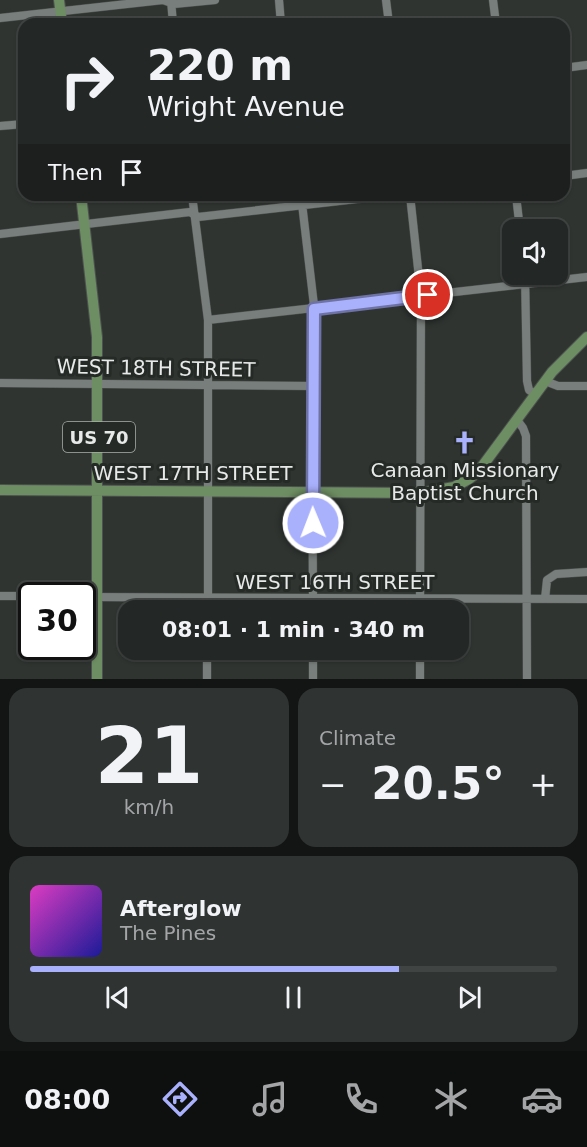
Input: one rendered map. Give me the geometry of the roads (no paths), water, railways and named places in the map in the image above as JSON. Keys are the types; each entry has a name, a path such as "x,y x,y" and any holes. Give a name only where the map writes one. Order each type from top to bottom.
{"main road":[{"path":"59,0 61,18"},
{"name":"US 70","path":"82,201 97,337 97,679"},
{"name":"WEST 17TH STREET","path":"0,490 421,493 448,489 469,479 485,465 545,381 587,337"}],"street":[{"path":"0,18 163,0 174,4 214,0"},
{"path":"279,0 280,18"},
{"path":"386,0 388,18"},
{"path":"493,0 495,18"},
{"path":"171,1 172,18"},
{"path":"570,67 587,65"},
{"path":"0,126 18,124"},
{"path":"570,175 587,173"},
{"path":"193,201 208,320 208,598"},
{"path":"302,201 314,309 313,599"},
{"path":"0,234 190,212 198,217 338,201"},
{"path":"411,201 421,296 420,598"},
{"path":"517,201 519,219"},
{"path":"568,279 587,277"},
{"path":"208,320 517,285"},
{"path":"526,285 527,381 529,390 536,395"},
{"path":"545,381 558,386 587,386"},
{"name":"WEST 18TH STREET","path":"0,383 313,386"},
{"path":"517,420 524,428 526,436 527,679"},
{"path":"545,599 547,580 553,574 587,572"},
{"path":"0,596 18,596"},
{"name":"WEST 16TH STREET","path":"97,597 587,599"},
{"path":"207,660 207,679"},
{"path":"313,660 313,679"},
{"path":"420,660 420,679"}],"place":[{"name":"Canaan Missionary Baptist Church","path":"465,442"}]}
